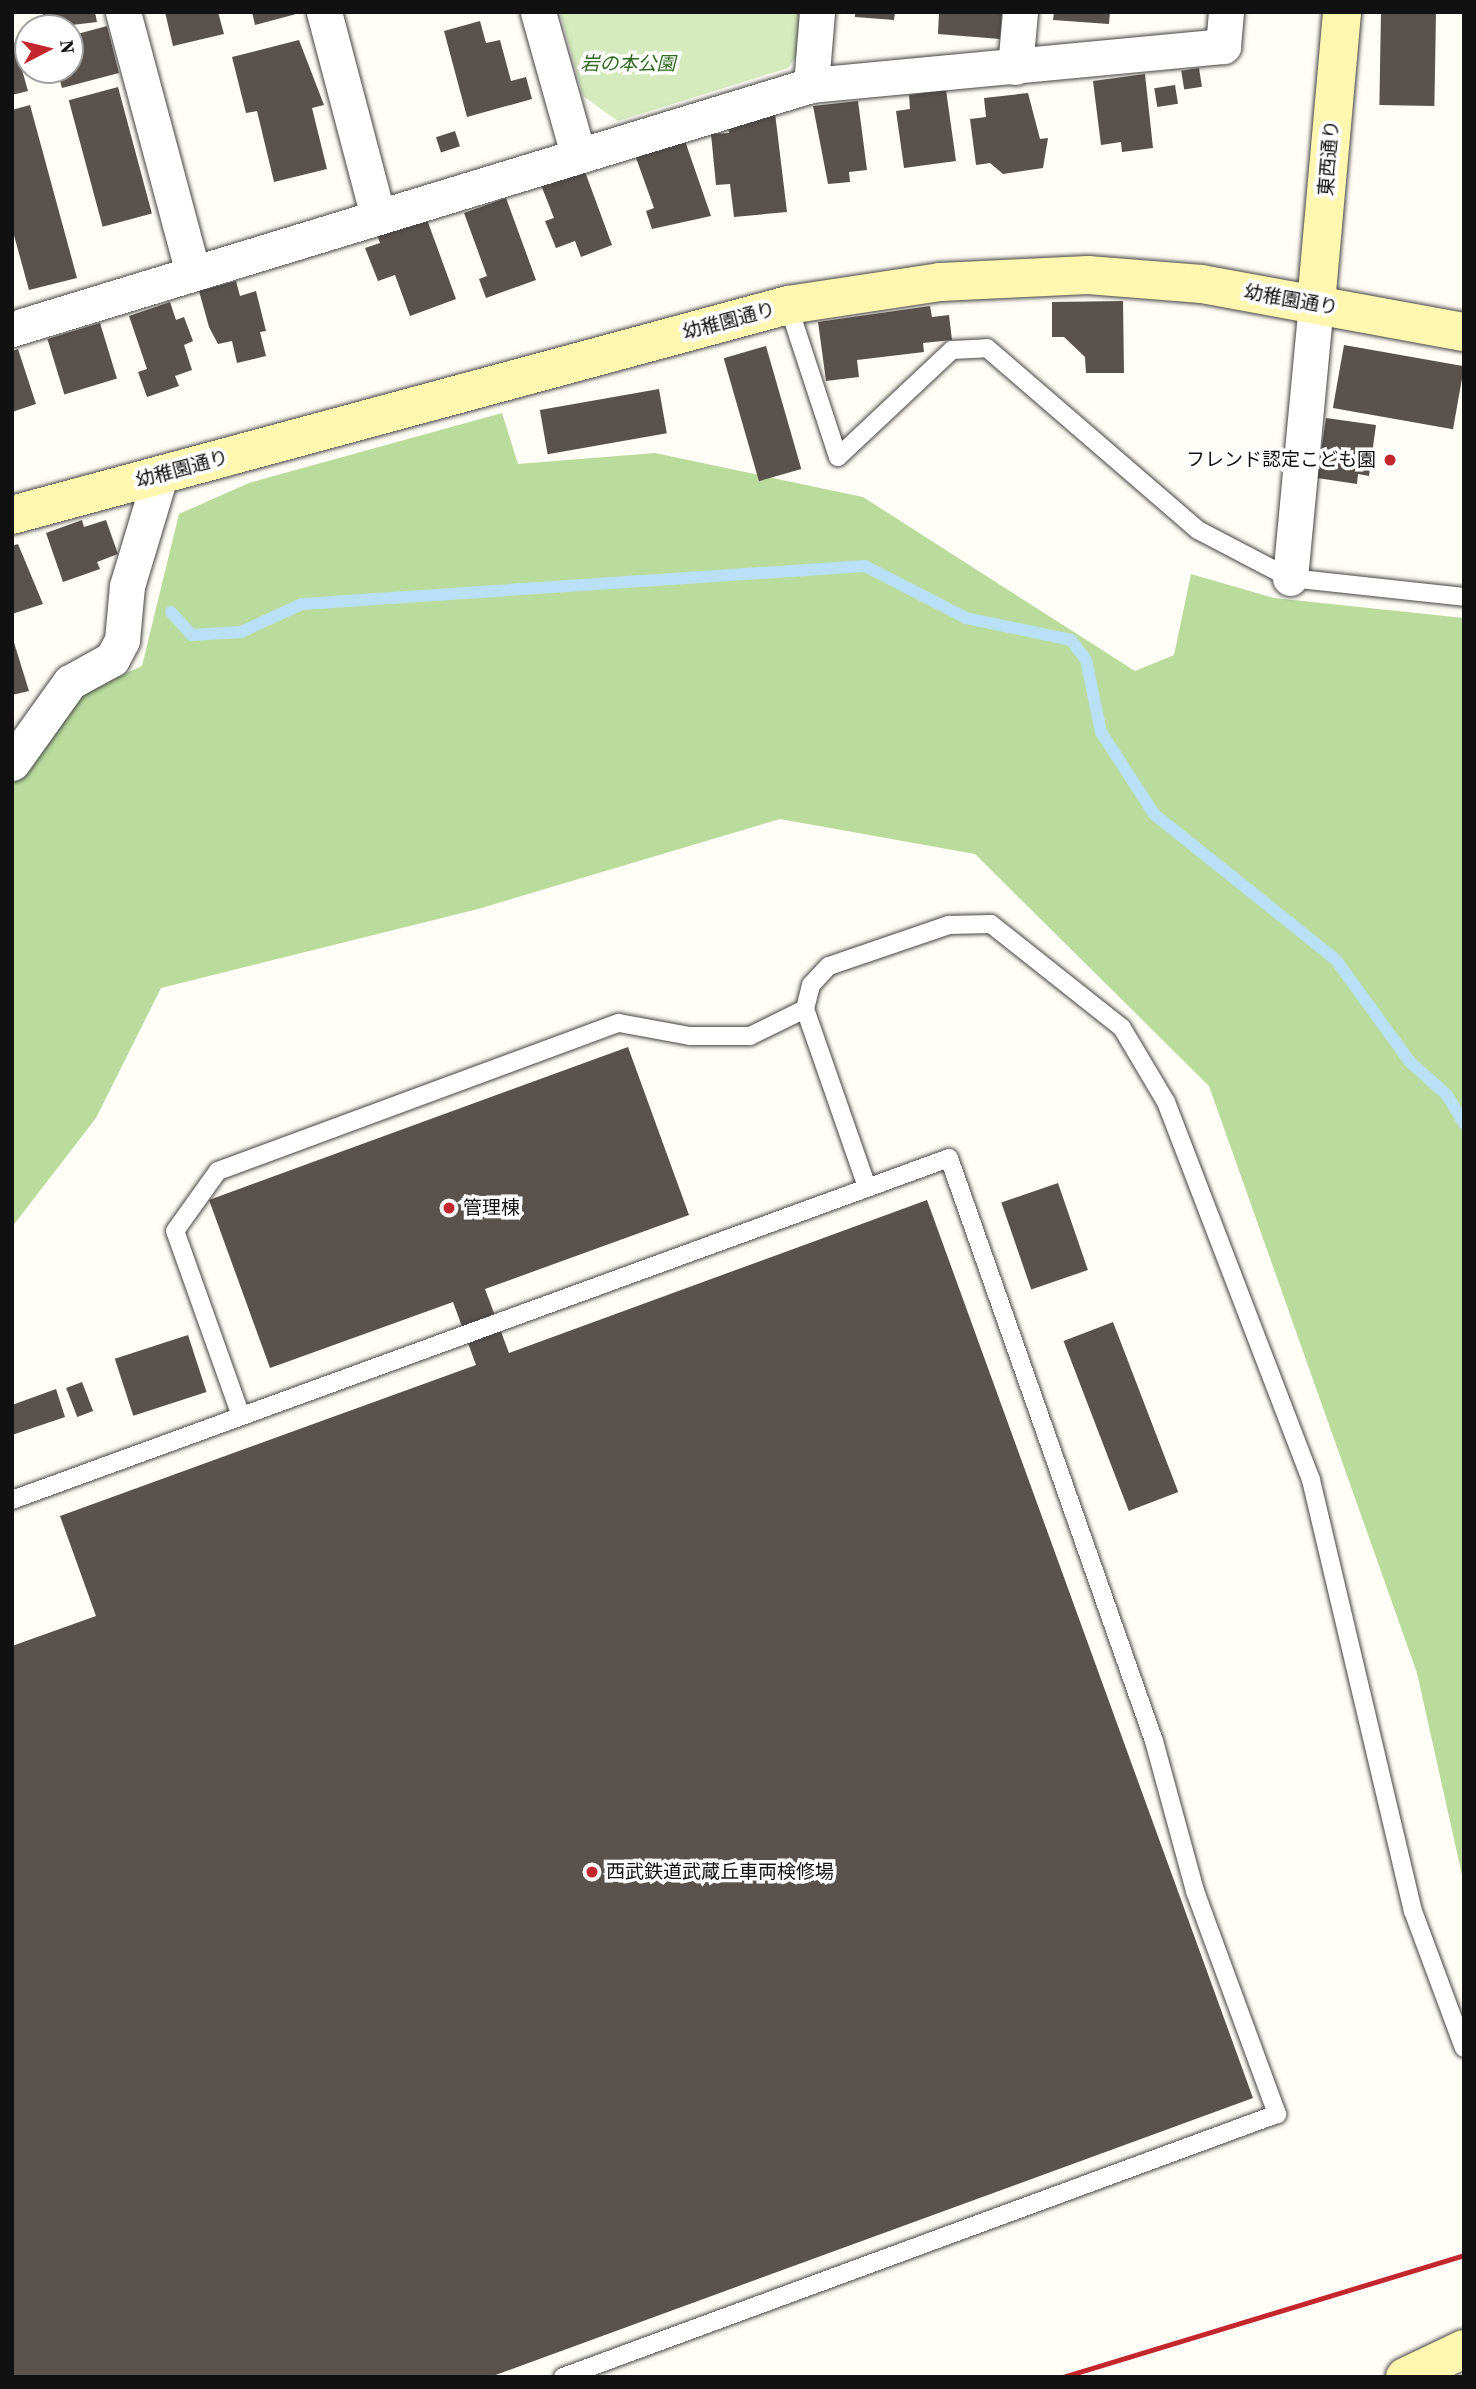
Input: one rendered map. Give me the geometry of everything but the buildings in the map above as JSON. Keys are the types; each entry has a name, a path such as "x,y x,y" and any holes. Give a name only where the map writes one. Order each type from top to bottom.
{"street":[{"path":"123,12 193,273"},
{"path":"324,12 378,216"},
{"path":"538,12 578,151"},
{"path":"811,85 817,12"},
{"path":"1015,67 1020,12"},
{"path":"12,329 578,151 811,85 1223,46 1226,12"},
{"name":"東西通り","path":"1316,304 1342,12"},
{"name":"幼稚園通り","path":"12,515 788,305 940,282 1088,275 1202,284 1464,332"},
{"path":"1290,578 1316,304"},
{"path":"12,763 70,682 112,659 117,650 127,586 161,473"},
{"path":"1405,2377 1464,2349"}],"lane":[{"path":"788,305 838,457 952,350 987,348 1198,530 1290,578 1464,597"},
{"path":"867,1187 805,1009 811,985 829,966 949,925 991,925 1122,1028 1149,1068 1311,1480 1413,1910 1464,2048"},
{"path":"241,1416 175,1231 218,1171 619,1023 690,1036 750,1036 805,1009"},
{"path":"12,1500 948,1158 1154,1741 1195,1891 1277,2113 563,2377"}],"green space":[{"name":"岩の本公園","path":"560,12 806,12 802,48 788,68 618,121 583,96"},
{"path":"502,413 518,464 655,453 863,497 1135,671 1174,655 1191,574 1274,598 1464,618 1464,1884 1417,1673 1209,1086 975,854 780,819 478,909 161,988 96,1118 12,1227 12,784 28,773 84,692 142,666 179,514 249,483"}],"waterway":[{"path":"171,612 192,635 241,632 302,604 865,566 966,618 1071,640 1086,660 1101,732 1154,814 1336,960 1410,1062 1447,1095 1464,1123"}],"railway":[{"path":"1063,2377 1464,2255"}],"place":[{"name":"フレンド認定こども園","path":"1390,460"},
{"name":"管理棟","path":"449,1208"},
{"name":"西武鉄道武蔵丘車両検修場","path":"592,1872"}]}
